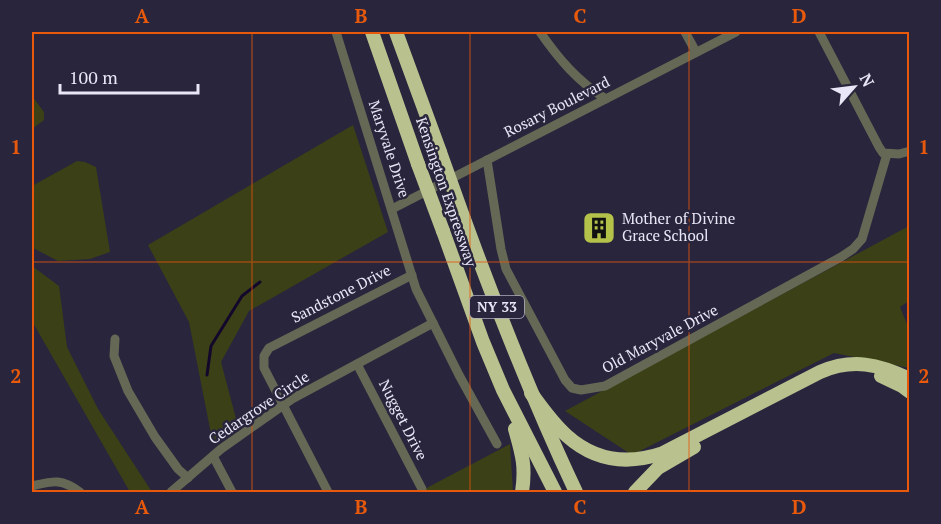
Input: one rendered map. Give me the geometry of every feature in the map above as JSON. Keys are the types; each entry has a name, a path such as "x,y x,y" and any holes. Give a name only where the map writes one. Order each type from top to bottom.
{"highway":[{"name":"Kensington Expressway","path":"372,32 483,342 503,390 555,492"},
{"name":"Kensington Expressway","path":"396,32 486,279 531,393 576,492"},
{"path":"531,393 555,424 578,445 606,457 635,460 663,453 832,367 847,364 876,366 892,370 909,379"},
{"path":"635,492 658,468 672,459 821,379 838,373 874,374 887,378 909,392"},
{"path":"503,390 523,454 525,469 522,492"}],"street":[{"name":"Maryvale Drive","path":"336,32 412,275"},
{"path":"540,32 567,67 589,88 606,99"},
{"path":"685,32 696,52"},
{"name":"Rosary Boulevard","path":"392,209 736,32"},
{"path":"819,32 883,153 909,151"},
{"name":"Old Maryvale Drive","path":"488,160 506,269 565,380 572,388 581,390 605,386 853,249 861,239 889,154"},
{"name":"Sandstone Drive","path":"328,492 264,368 264,356 269,348 412,275 416,290 497,444"},
{"name":"Cedargrove Circle","path":"171,492 213,456 292,399 433,323"},
{"path":"115,339 114,356 128,391 155,438 178,469 188,478"},
{"name":"Nugget Drive","path":"357,364 422,489"},
{"path":"213,456 232,492"},
{"path":"32,486 51,482 69,484 80,492"}],"green space":[{"path":"32,96 44,112 44,120 32,129"},
{"path":"353,125 388,232 249,311 221,362 238,426 213,444 189,322 148,245"},
{"path":"77,161 96,167 110,252 90,259 58,261 35,249 32,245 32,186"},
{"path":"909,226 909,301 900,307 909,329 909,368 834,353 632,455 565,411"},
{"path":"32,266 59,286 67,347 98,409 152,492 130,492 32,321"},
{"path":"510,444 513,492 419,492"}],"waterway":[{"path":"207,375 211,346 242,296 260,282"}],"place":[{"name":"Mother of Divine Grace School","path":"599,228"}]}
